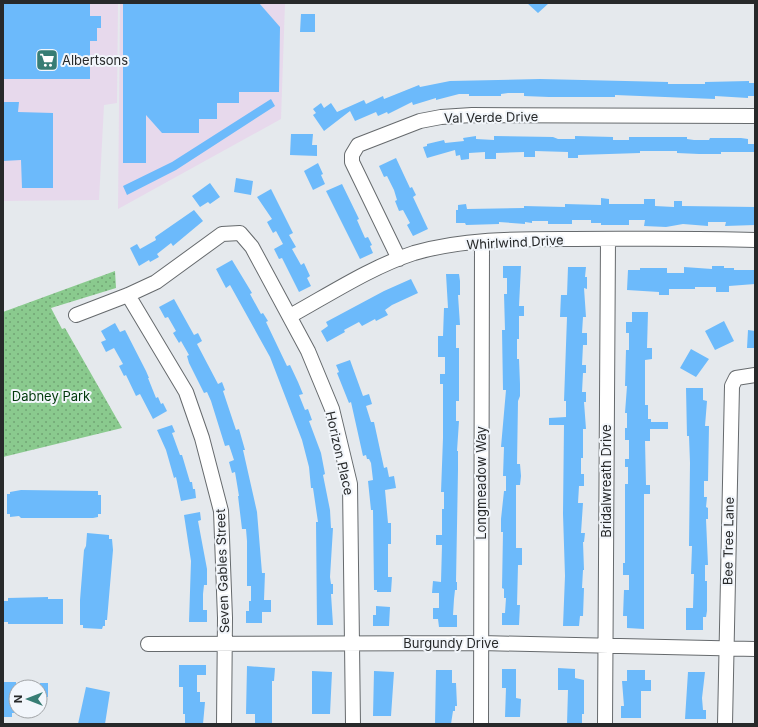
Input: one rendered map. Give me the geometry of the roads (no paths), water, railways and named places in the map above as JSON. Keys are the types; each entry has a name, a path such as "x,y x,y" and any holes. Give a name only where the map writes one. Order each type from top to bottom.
{"street":[{"name":"Val Verde Drive","path":"399,259 352,162 352,155 358,145 420,121 441,117 472,115 755,116"},
{"name":"Horizon Place","path":"128,296 156,282 222,234 235,233 245,237 252,247 290,316 308,351 332,409 350,484 353,724"},
{"name":"Whirlwind Drive","path":"290,316 399,259 435,248 482,242 608,239 755,240"},
{"name":"Bridalwreath Drive","path":"605,724 608,239"},
{"name":"Longmeadow Way","path":"481,724 482,242"},
{"path":"76,315 128,296"},
{"name":"Seven Gables Street","path":"128,296 186,392 202,438 222,511 225,643 224,724"},
{"name":"Bee Tree Lane","path":"725,724 732,386 736,378 755,375"},
{"name":"Burgundy Drive","path":"148,644 481,643 755,649"}],"place":[{"name":"Albertsons","path":"47,60"}],"park label":[{"name":"Dabney Park","path":"51,396"}]}
